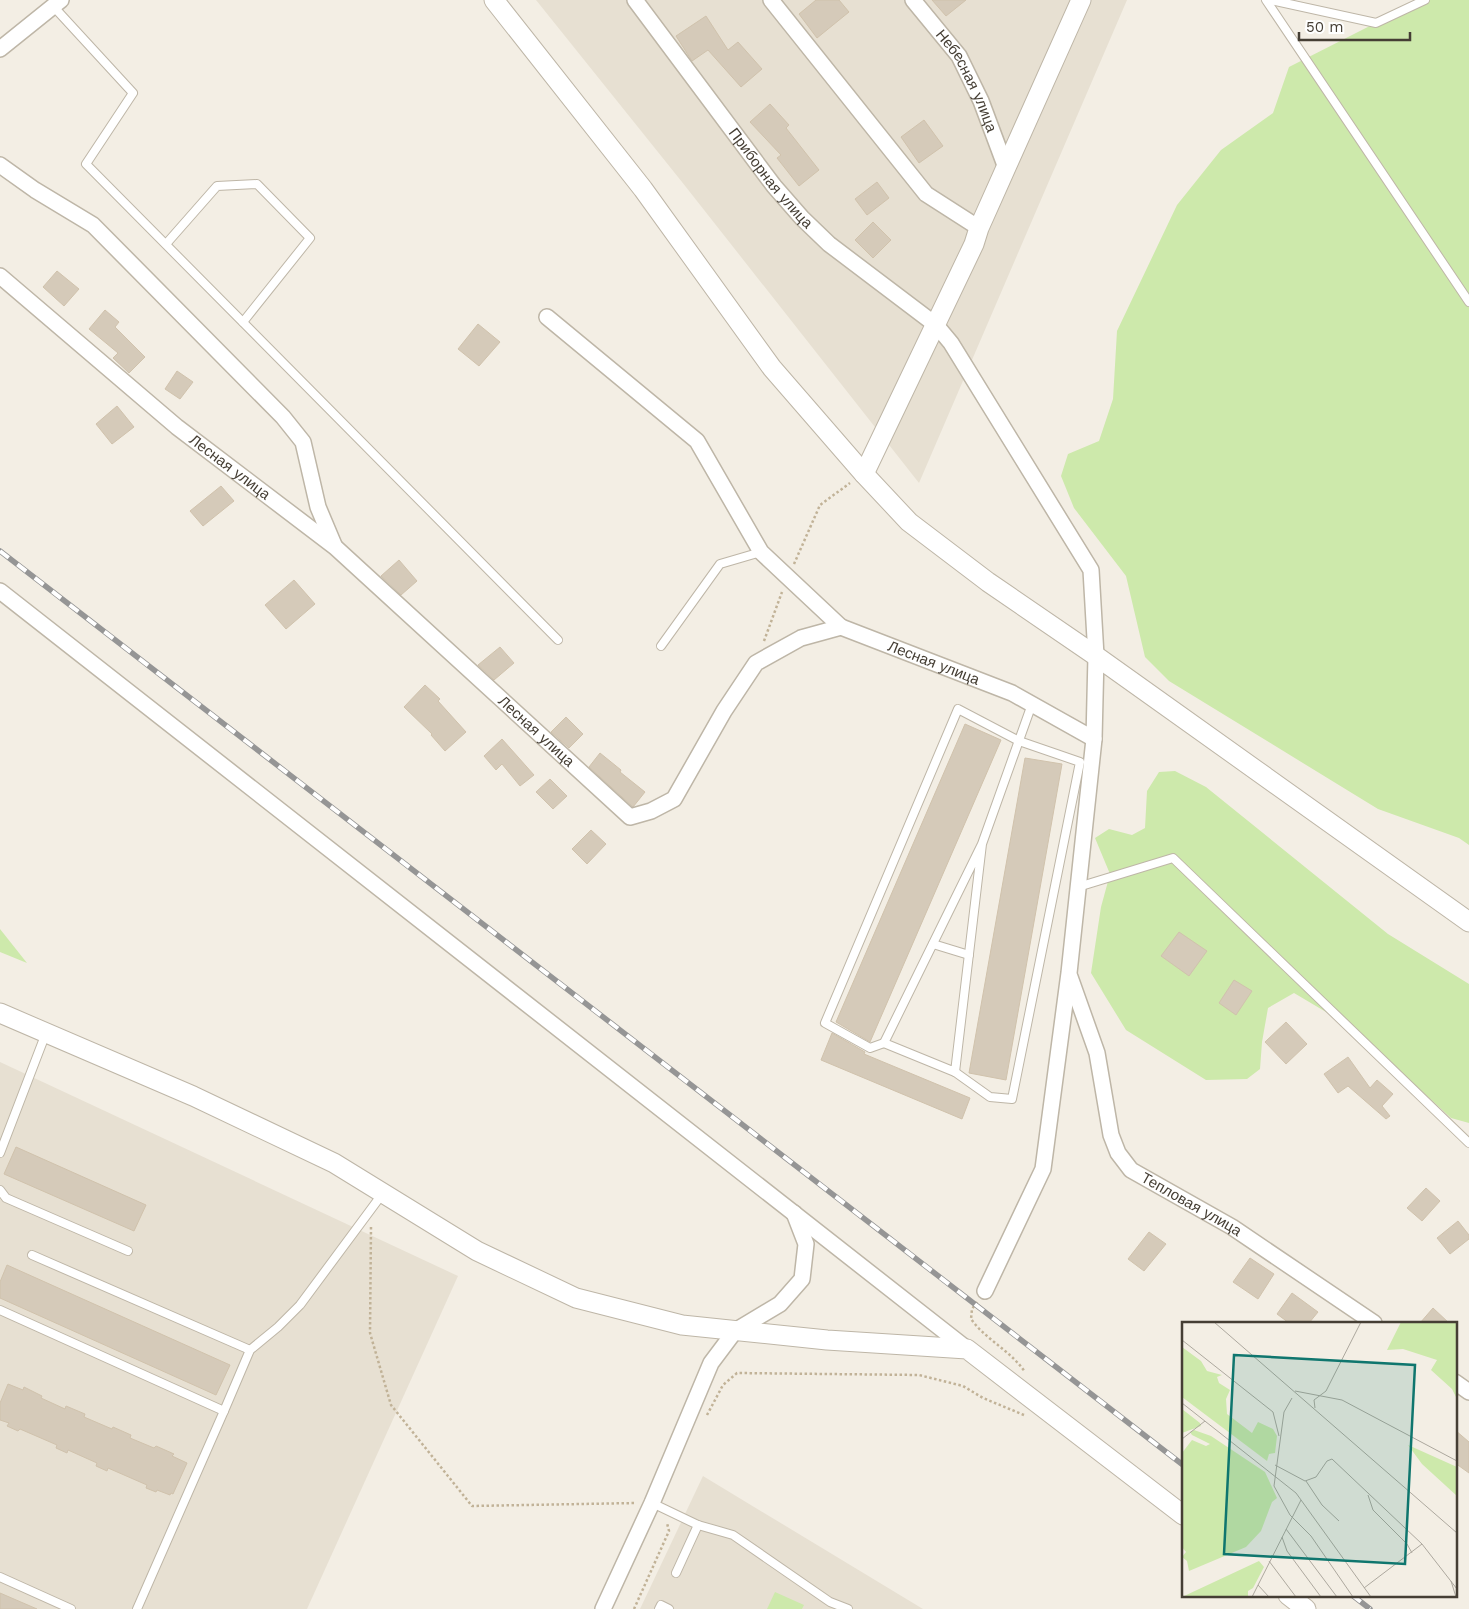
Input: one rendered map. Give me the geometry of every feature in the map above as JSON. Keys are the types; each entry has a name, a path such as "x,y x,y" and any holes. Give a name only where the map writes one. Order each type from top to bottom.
{"street":[{"path":"494,0 643,189 772,368 864,474 909,522 988,582 1096,656 1469,922"},
{"name":"Приборная улица","path":"635,0 774,186 802,218 829,244 936,325 951,343 1091,570 1096,656 1094,739 1069,973 1043,1169 985,1290"},
{"path":"771,0 926,194 979,228"},
{"name":"Небесная улица","path":"913,0 959,56 981,101 1006,168"},
{"path":"864,474 974,244 979,228 1081,0"},
{"path":"0,49 57,3"},
{"path":"0,165 35,190 93,225 283,417 303,442 318,507 335,547"},
{"name":"Лесная улица","path":"0,276 177,427 335,547 630,817 651,811 674,799 724,711 756,663 801,638 841,627 1012,693 1094,739"},
{"path":"548,317 697,441 761,552 841,627"},
{"path":"0,591 967,1349 1182,1513"},
{"name":"Тепловая улица","path":"1069,973 1097,1053 1112,1135 1118,1153 1131,1170 1232,1227 1373,1322"},
{"path":"0,1013 193,1096 334,1163 477,1251 576,1298 682,1325 827,1340 967,1349"},
{"path":"603,1609 658,1506 711,1363 735,1331 780,1304 802,1279 806,1244 794,1213"},
{"path":"1456,1383 1469,1392"},
{"path":"1289,1596 1306,1609"}],"lane":[{"path":"1266,0 1469,302"},
{"path":"1271,0 1376,23 1425,0"},
{"path":"57,3 132,93 86,164 558,640"},
{"path":"166,244 217,186 257,184 310,238 243,322"},
{"path":"661,646 720,564 761,552"},
{"path":"884,1043 982,844 1032,704"},
{"path":"958,709 1019,741 1080,762 1012,1099 990,1097 955,1072 884,1043 870,1048 825,1023 958,709"},
{"path":"955,1072 982,844"},
{"path":"1078,887 1173,858 1469,1143"},
{"path":"933,944 969,955"},
{"path":"0,1154 46,1033"},
{"path":"0,1190 6,1198 128,1251"},
{"path":"137,1609 250,1350 278,1327 300,1305 383,1193"},
{"path":"32,1255 250,1350"},
{"path":"0,1310 224,1411"},
{"path":"658,1506 698,1525 732,1535 830,1602 848,1609"},
{"path":"676,1573 698,1525"},
{"path":"0,1577 71,1609"},
{"path":"659,1609 661,1605 669,1609"}],"path":[{"path":"756,663 788,577 820,505 864,474"},
{"path":"371,1220 370,1333 391,1405 472,1506 658,1506 669,1531 634,1609"},
{"path":"985,1290 972,1309 971,1319 987,1338 1011,1355 1026,1375"},
{"path":"704,1419 723,1385 737,1373 919,1375 963,1386 983,1398 1028,1416"}],"shaded area":[{"path":"536,0 1127,0 919,483 682,182"},
{"path":"0,1062 458,1276 307,1609 0,1609"},
{"path":"703,1476 923,1609 640,1609"}],"green space":[{"path":"1421,0 1469,0 1469,845 1459,838 1378,809 1169,681 1145,657 1126,576 1074,508 1061,476 1068,454 1099,441 1113,399 1117,331 1177,205 1221,150 1273,113 1289,67"},
{"path":"1175,771 1206,787 1388,934 1469,984 1469,1123 1451,1118 1353,1028 1294,993 1268,1008 1262,1042 1260,1069 1247,1079 1206,1080 1126,1030 1091,973 1101,907 1110,874 1095,838 1109,829 1132,835 1145,828 1147,791 1159,772"},
{"path":"0,929 27,963 0,952"},
{"path":"775,1592 804,1605 802,1609 767,1609"}],"building":[{"path":"816,0 839,0 849,12 817,38 799,14"},
{"path":"932,0 966,0 946,16"},
{"path":"706,16 728,50 738,42 762,69 741,87 708,50 692,61 676,36"},
{"path":"770,104 789,125 786,128 819,170 799,186 777,158 781,155 750,122"},
{"path":"924,120 943,146 919,163 901,137"},
{"path":"877,182 889,198 867,215 855,199"},
{"path":"873,222 891,240 873,258 855,240"},
{"path":"57,271 79,289 64,306 43,287"},
{"path":"105,310 119,322 115,327 145,357 129,373 113,358 118,353 89,329"},
{"path":"478,324 500,342 479,366 458,349"},
{"path":"177,371 193,382 180,399 165,389"},
{"path":"117,406 134,427 112,444 96,424"},
{"path":"221,486 234,501 203,526 190,511"},
{"path":"399,560 417,581 401,595 381,576"},
{"path":"294,580 315,604 286,629 265,605"},
{"path":"500,647 514,663 494,680 478,665"},
{"path":"425,685 440,699 438,701 466,732 445,751 432,734 404,707"},
{"path":"566,717 583,734 569,748 551,732"},
{"path":"965,724 1001,740 870,1042 836,1022"},
{"path":"502,739 534,775 520,786 502,764 496,770 484,756"},
{"path":"600,753 645,792 633,807 589,767"},
{"path":"1025,758 1062,764 1006,1080 969,1073"},
{"path":"550,779 567,796 553,809 536,792"},
{"path":"591,830 606,844 587,864 572,849"},
{"path":"1179,932 1207,951 1189,976 1161,956"},
{"path":"1234,980 1252,991 1236,1015 1219,1003"},
{"path":"1286,1022 1307,1044 1286,1064 1265,1042"},
{"path":"832,1033 865,1052 864,1054 970,1098 962,1119 821,1060"},
{"path":"1348,1057 1370,1088 1377,1080 1393,1094 1382,1106 1390,1116 1386,1119 1348,1086 1338,1093 1324,1074"},
{"path":"16,1147 146,1205 134,1231 4,1174"},
{"path":"1426,1188 1440,1201 1422,1221 1407,1208"},
{"path":"1458,1221 1469,1235 1469,1239 1450,1254 1437,1238"},
{"path":"1149,1232 1166,1244 1144,1271 1128,1259"},
{"path":"1250,1258 1274,1274 1258,1299 1233,1282"},
{"path":"7,1265 230,1365 216,1395 0,1298 0,1282"},
{"path":"1292,1293 1318,1312 1310,1322 1288,1322 1277,1314"},
{"path":"1433,1308 1448,1322 1421,1322"},
{"path":"8,1384 23,1390 24,1387 42,1396 41,1398 65,1409 66,1406 85,1414 84,1417 131,1435 130,1438 174,1454 172,1456 187,1463 173,1494 171,1493 170,1495 157,1490 156,1492 146,1488 147,1485 108,1468 107,1471 96,1466 97,1463 68,1450 67,1453 56,1448 57,1445 20,1429 18,1431 7,1426 9,1423 0,1420 0,1403"},
{"path":"1456,1431 1469,1442 1469,1473 1456,1464"},
{"path":"0,1593 37,1609 0,1609"}],"railway":[{"path":"0,551 1182,1464"},
{"path":"1353,1596 1370,1609"}]}
